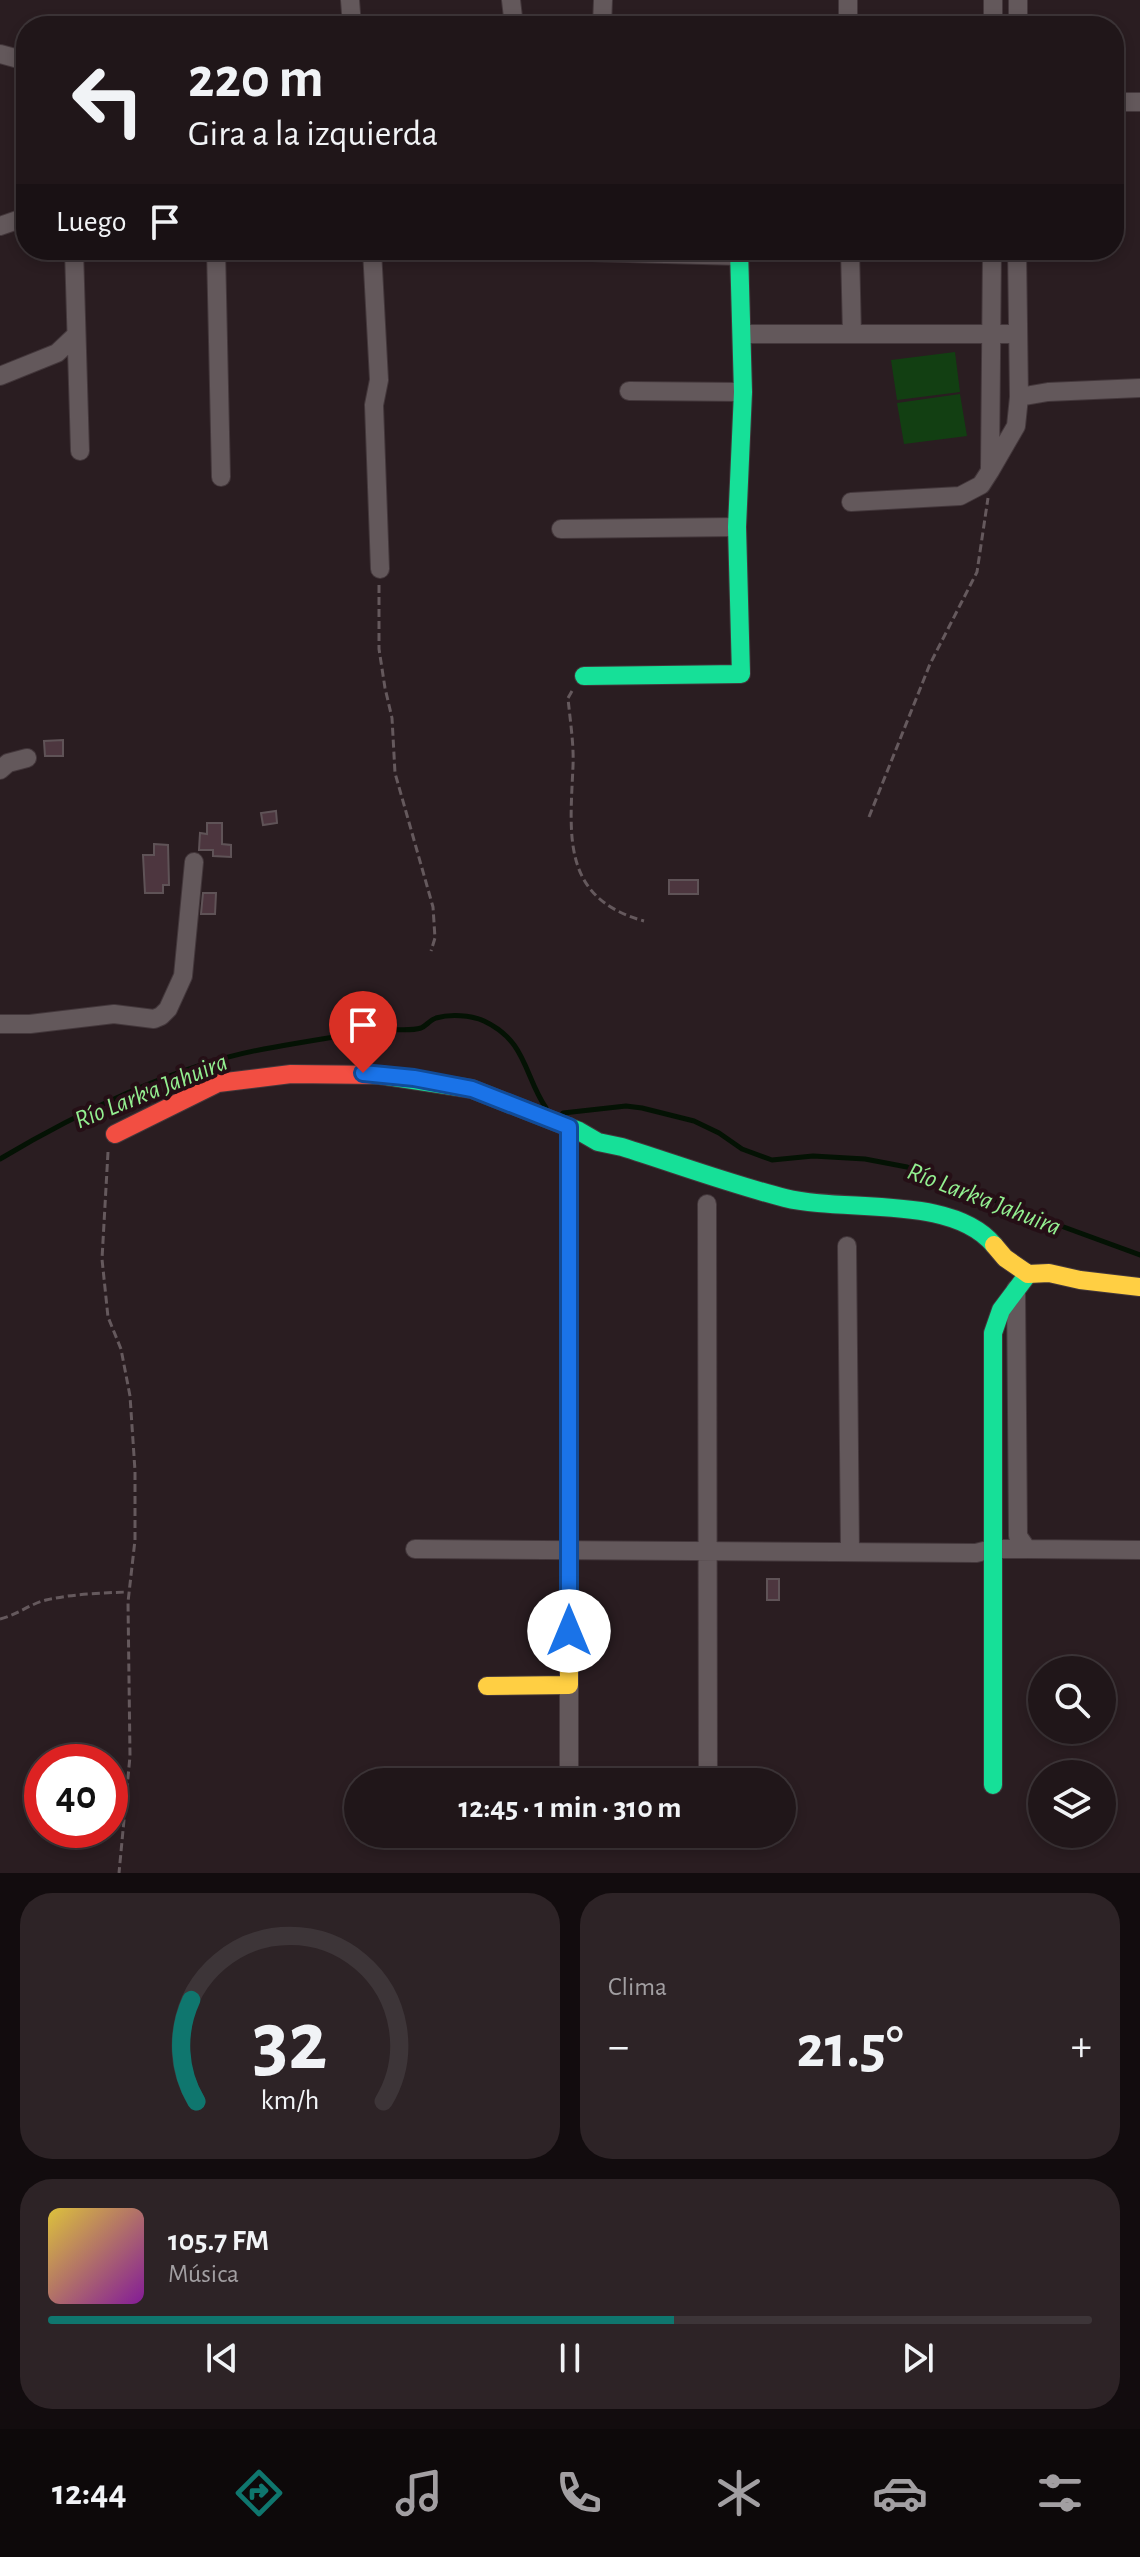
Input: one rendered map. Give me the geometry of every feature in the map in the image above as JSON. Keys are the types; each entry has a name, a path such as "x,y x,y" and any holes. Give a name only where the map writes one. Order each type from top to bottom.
{"street":[{"path":"74,260 80,451"},
{"path":"216,260 221,477"},
{"path":"373,260 379,380 374,405 380,569"},
{"path":"584,676 741,674 737,527 743,392 739,260"},
{"path":"850,260 852,334"},
{"path":"990,471 992,260"},
{"path":"851,502 960,496 981,485 1016,426 1019,397 1017,260"},
{"path":"742,334 1017,334"},
{"path":"0,376 57,353 75,336"},
{"path":"1019,397 1048,392 1140,388"},
{"path":"629,391 743,392"},
{"path":"561,529 737,527"},
{"path":"0,770 8,763 27,758"},
{"path":"0,1024 52,1023 114,1014 154,1019 161,1016 168,1009 183,976 194,862"},
{"path":"115,1134 218,1083 291,1074 363,1073 414,1078 472,1089 569,1127 598,1142 788,1199 900,1209 964,1221 986,1235 1005,1258 1028,1274 1049,1273 1140,1287"},
{"path":"569,1127 569,1768"},
{"path":"707,1204 708,1768"},
{"path":"847,1246 850,1552"},
{"path":"993,1785 993,1333 1001,1310 1028,1274"},
{"path":"1016,1289 1018,1536 1027,1549"},
{"path":"415,1549 976,1553 992,1549 1140,1550"},
{"path":"487,1686 569,1685"}],"path":[{"path":"869,817 930,664 977,572 990,471"},
{"path":"380,569 379,649 392,718 395,773 433,907 435,938 431,951"},
{"path":"584,676 575,684 568,698 575,860 581,878 607,906 644,921"},
{"path":"115,1134 108,1151 105,1176 102,1259 108,1317 121,1349 130,1396 135,1471 135,1540 129,1592 130,1756 119,1873"},
{"path":"0,1619 42,1601 86,1594 129,1592"}],"green space":[{"path":"955,352 960,392 897,400 891,360"},
{"path":"960,394 967,436 904,444 897,403"}],"building":[{"path":"63,740 63,756 45,756 44,741"},
{"path":"276,811 277,823 263,825 261,813"},
{"path":"207,823 222,823 222,844 231,845 231,857 213,856 213,850 199,850 200,833 207,834"},
{"path":"154,844 168,845 169,885 163,885 163,893 145,893 143,855 154,855"},
{"path":"669,880 698,880 698,894 669,894"},
{"path":"203,893 216,893 215,914 201,914"},
{"path":"767,1579 779,1579 779,1600 767,1600"}],"waterway":[{"name":"Río Lark’a Jahuira","path":"0,1159 94,1108 196,1066 307,1041 378,1030 416,1029 436,1018 448,1016 479,1019 509,1039 523,1060 546,1108"},
{"name":"Río Lark’a Jahuira","path":"563,1113 626,1106 642,1108 694,1121 742,1149 772,1160 813,1156 865,1159 907,1167 951,1187 993,1199 1025,1217 1061,1226 1140,1255"}],"traffic: fast":[{"path":"584,676 741,674 737,527 743,392 739,260"},
{"path":"380,1075 472,1089 579,1131 598,1142 785,1198 896,1208 952,1218 975,1229 994,1245"},
{"path":"993,1785 993,1333 1001,1310 1028,1274"}],"traffic: slow":[{"path":"994,1245 1005,1258 1028,1274 1049,1273 1140,1287"},
{"path":"487,1686 569,1685 569,1290"}],"traffic: jam":[{"path":"115,1134 218,1083 291,1074 380,1075"},
{"path":"569,1127 569,1290"}],"route":[{"path":"363,1073 388,1074 472,1089 569,1127 569,1631"}]}
